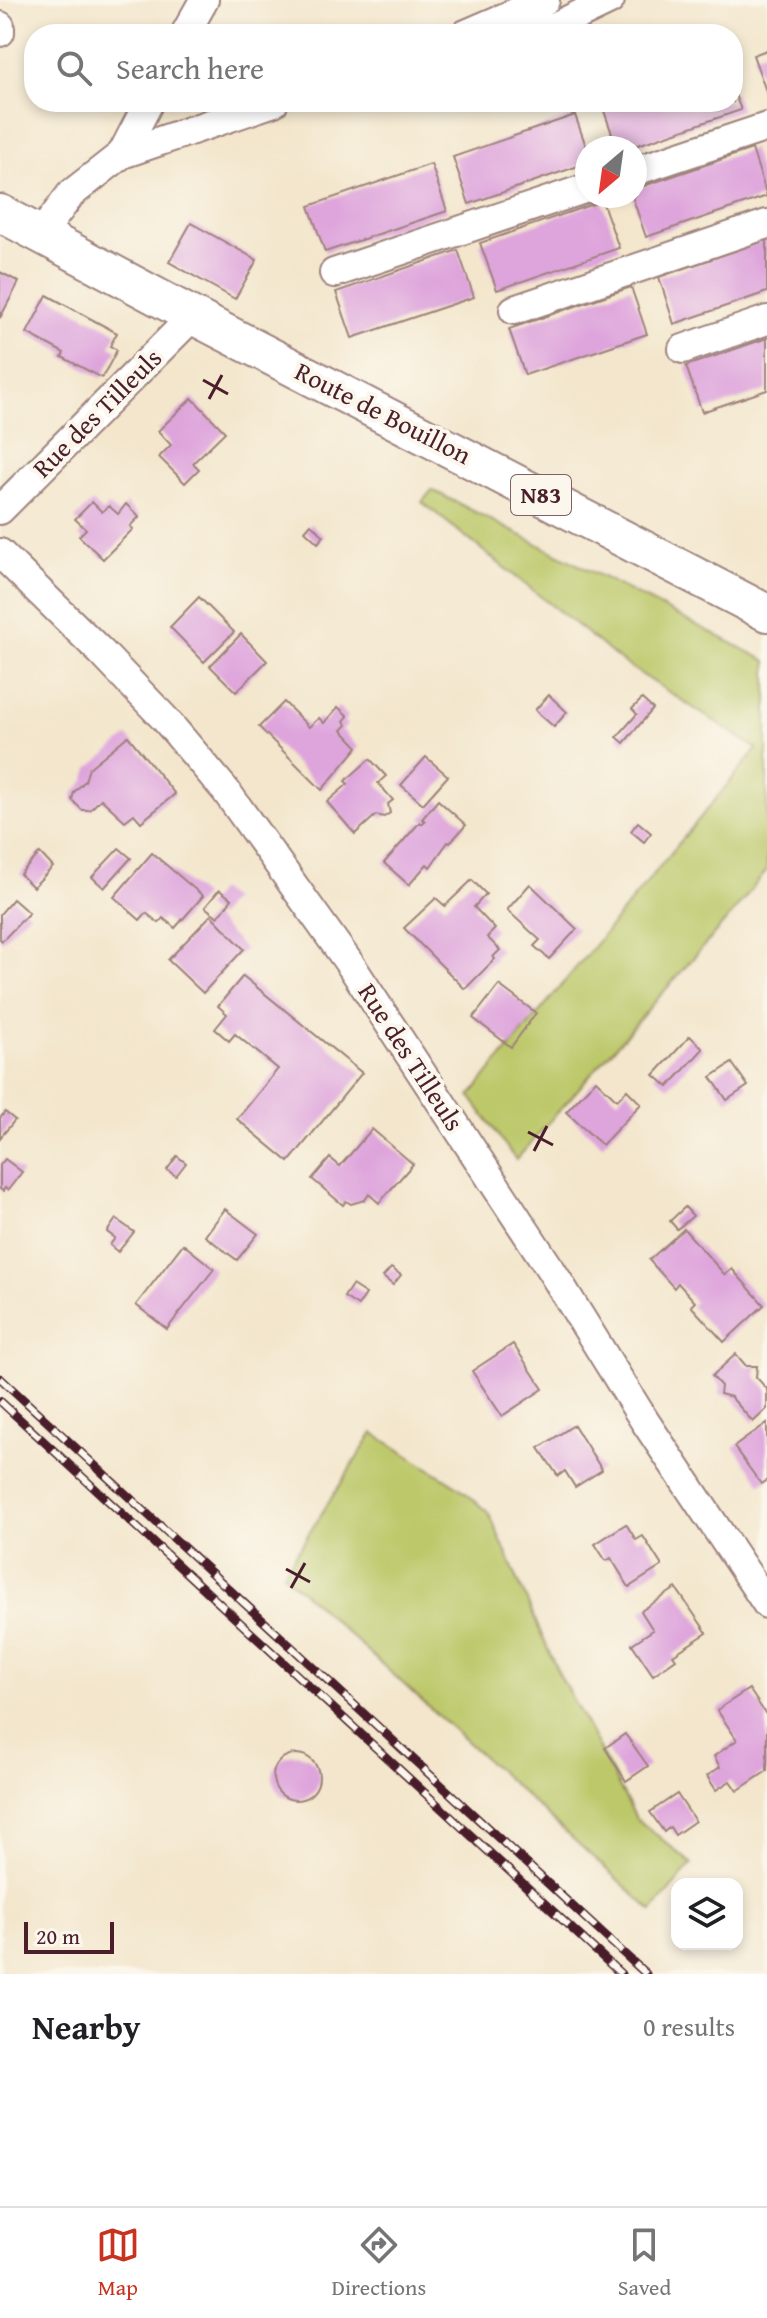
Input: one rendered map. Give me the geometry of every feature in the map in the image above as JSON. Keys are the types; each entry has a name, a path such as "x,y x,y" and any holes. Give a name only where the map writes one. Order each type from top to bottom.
{"main road":[{"name":"Route de Bouillon","path":"0,213 767,613"}],"street":[{"path":"191,24 204,0"},
{"path":"489,24 545,0"},
{"path":"560,24 610,0"},
{"path":"0,26 0,32"},
{"path":"122,154 144,112"},
{"path":"41,234 71,194 122,154 245,112"},
{"path":"647,167 767,127"},
{"path":"334,273 575,192"},
{"path":"514,310 767,224"},
{"name":"Rue des Tilleuls","path":"0,510 193,316"},
{"path":"683,349 767,320"},
{"name":"Rue des Tilleuls","path":"0,553 165,719 226,791 352,967 551,1270 644,1420 767,1604"}],"green space":[{"path":"432,490 767,661 767,870 516,1160 470,1096 757,749 624,663 422,502"},
{"path":"373,1433 460,1488 489,1513 556,1668 636,1818 692,1864 680,1878 671,1878 671,1889 652,1911 283,1574"}],"building":[{"path":"767,50 767,94 753,55"},
{"path":"604,112 735,112 647,142 647,136 613,136"},
{"path":"575,115 582,136 575,136 575,167 469,204 453,157"},
{"path":"752,149 767,196 646,237 636,208 647,208 647,185"},
{"path":"431,164 447,211 325,252 309,206"},
{"path":"582,208 605,208 619,248 497,290 480,243"},
{"path":"191,223 257,260 235,299 169,262"},
{"path":"767,240 767,292 674,324 659,277"},
{"path":"458,250 474,297 352,338 336,292"},
{"path":"0,272 19,282 0,318"},
{"path":"631,287 647,334 525,375 509,329"},
{"path":"47,295 117,333 110,346 117,350 102,378 62,357 64,353 27,333"},
{"path":"767,338 767,390 702,412 686,366"},
{"path":"192,398 225,432 193,463 199,469 185,483 159,457 171,445 158,431"},
{"path":"92,502 102,512 109,506 118,514 126,504 139,517 130,526 133,529 103,559 79,536 86,529 75,519"},
{"path":"311,524 324,536 318,543 305,531"},
{"path":"199,597 234,632 204,662 170,627"},
{"path":"241,634 267,661 236,692 210,666"},
{"path":"549,695 567,712 554,727 535,710"},
{"path":"642,699 653,709 624,743 617,737 637,714 632,709"},
{"path":"284,702 309,727 319,718 324,723 338,707 348,716 344,721 347,725 342,730 358,747 322,790 259,727"},
{"path":"128,736 175,794 141,822 134,814 125,821 101,799 90,810 82,810 72,800 74,792 85,781 89,768"},
{"path":"426,757 448,776 423,804 401,785"},
{"path":"370,759 386,776 378,783 393,800 388,804 390,813 384,817 376,815 355,834 327,802"},
{"path":"438,800 466,825 448,842 430,867 427,864 409,885 384,863 420,822 425,821 422,819"},
{"path":"638,822 651,833 644,842 631,831"},
{"path":"119,848 131,858 104,888 92,877"},
{"path":"40,853 53,867 33,887 20,874"},
{"path":"152,853 203,896 175,928 163,918 159,923 146,913 140,920 114,897"},
{"path":"472,880 486,894 474,907 495,929 487,937 500,950 465,989 404,928 436,898 445,906"},
{"path":"530,884 577,929 549,959 534,946 540,940 507,910"},
{"path":"219,890 232,899 218,917 205,907"},
{"path":"13,899 29,913 2,941 0,914"},
{"path":"211,915 244,949 203,993 168,960"},
{"path":"243,976 362,1073 289,1162 237,1119 278,1069 235,1034 229,1041 215,1029 227,1014 218,1006"},
{"path":"499,985 536,1013 511,1047 473,1018"},
{"path":"690,1036 703,1049 668,1087 654,1075"},
{"path":"732,1063 748,1086 727,1100 711,1077"},
{"path":"596,1080 617,1100 627,1090 641,1104 602,1145 566,1112"},
{"path":"5,1112 15,1120 0,1138 0,1118"},
{"path":"372,1129 413,1164 379,1203 369,1194 365,1200 351,1204 346,1201 343,1205 312,1179 330,1158 340,1166"},
{"path":"177,1156 186,1163 176,1176 167,1170"},
{"path":"5,1159 22,1172 8,1190 5,1188 3,1191 0,1189 0,1165"},
{"path":"685,1207 693,1216 677,1229 670,1221"},
{"path":"225,1209 258,1234 237,1260 205,1236"},
{"path":"116,1219 134,1232 118,1252 110,1245 115,1238 107,1232"},
{"path":"684,1229 725,1275 732,1269 764,1305 724,1342 691,1306 695,1302 678,1283 674,1288 649,1260"},
{"path":"183,1244 214,1269 167,1329 136,1305"},
{"path":"391,1268 401,1275 393,1285 383,1277"},
{"path":"352,1285 366,1294 358,1306 344,1297"},
{"path":"513,1344 543,1389 502,1416 472,1371"},
{"path":"736,1354 746,1366 757,1366 756,1377 767,1389 767,1409 753,1422 731,1397 720,1394 721,1386 712,1376"},
{"path":"767,1423 767,1480 761,1484 734,1447"},
{"path":"574,1425 602,1470 575,1487 565,1471 558,1476 539,1448"},
{"path":"626,1524 636,1540 643,1536 662,1566 629,1587 611,1558 606,1561 595,1544"},
{"path":"676,1588 707,1633 673,1655 676,1659 653,1675 632,1644 653,1630 641,1611"},
{"path":"749,1689 767,1716 767,1771 737,1791 730,1781 716,1790 707,1776 720,1767 714,1756 737,1740 717,1710"},
{"path":"625,1734 648,1766 626,1781 605,1748"},
{"path":"296,1754 313,1760 319,1777 313,1794 296,1800 279,1794 273,1777 279,1760"},
{"path":"677,1794 695,1821 675,1835 670,1827 664,1832 650,1812"}],"railway":[{"path":"0,1378 646,1974"},
{"path":"0,1401 621,1974"}]}
